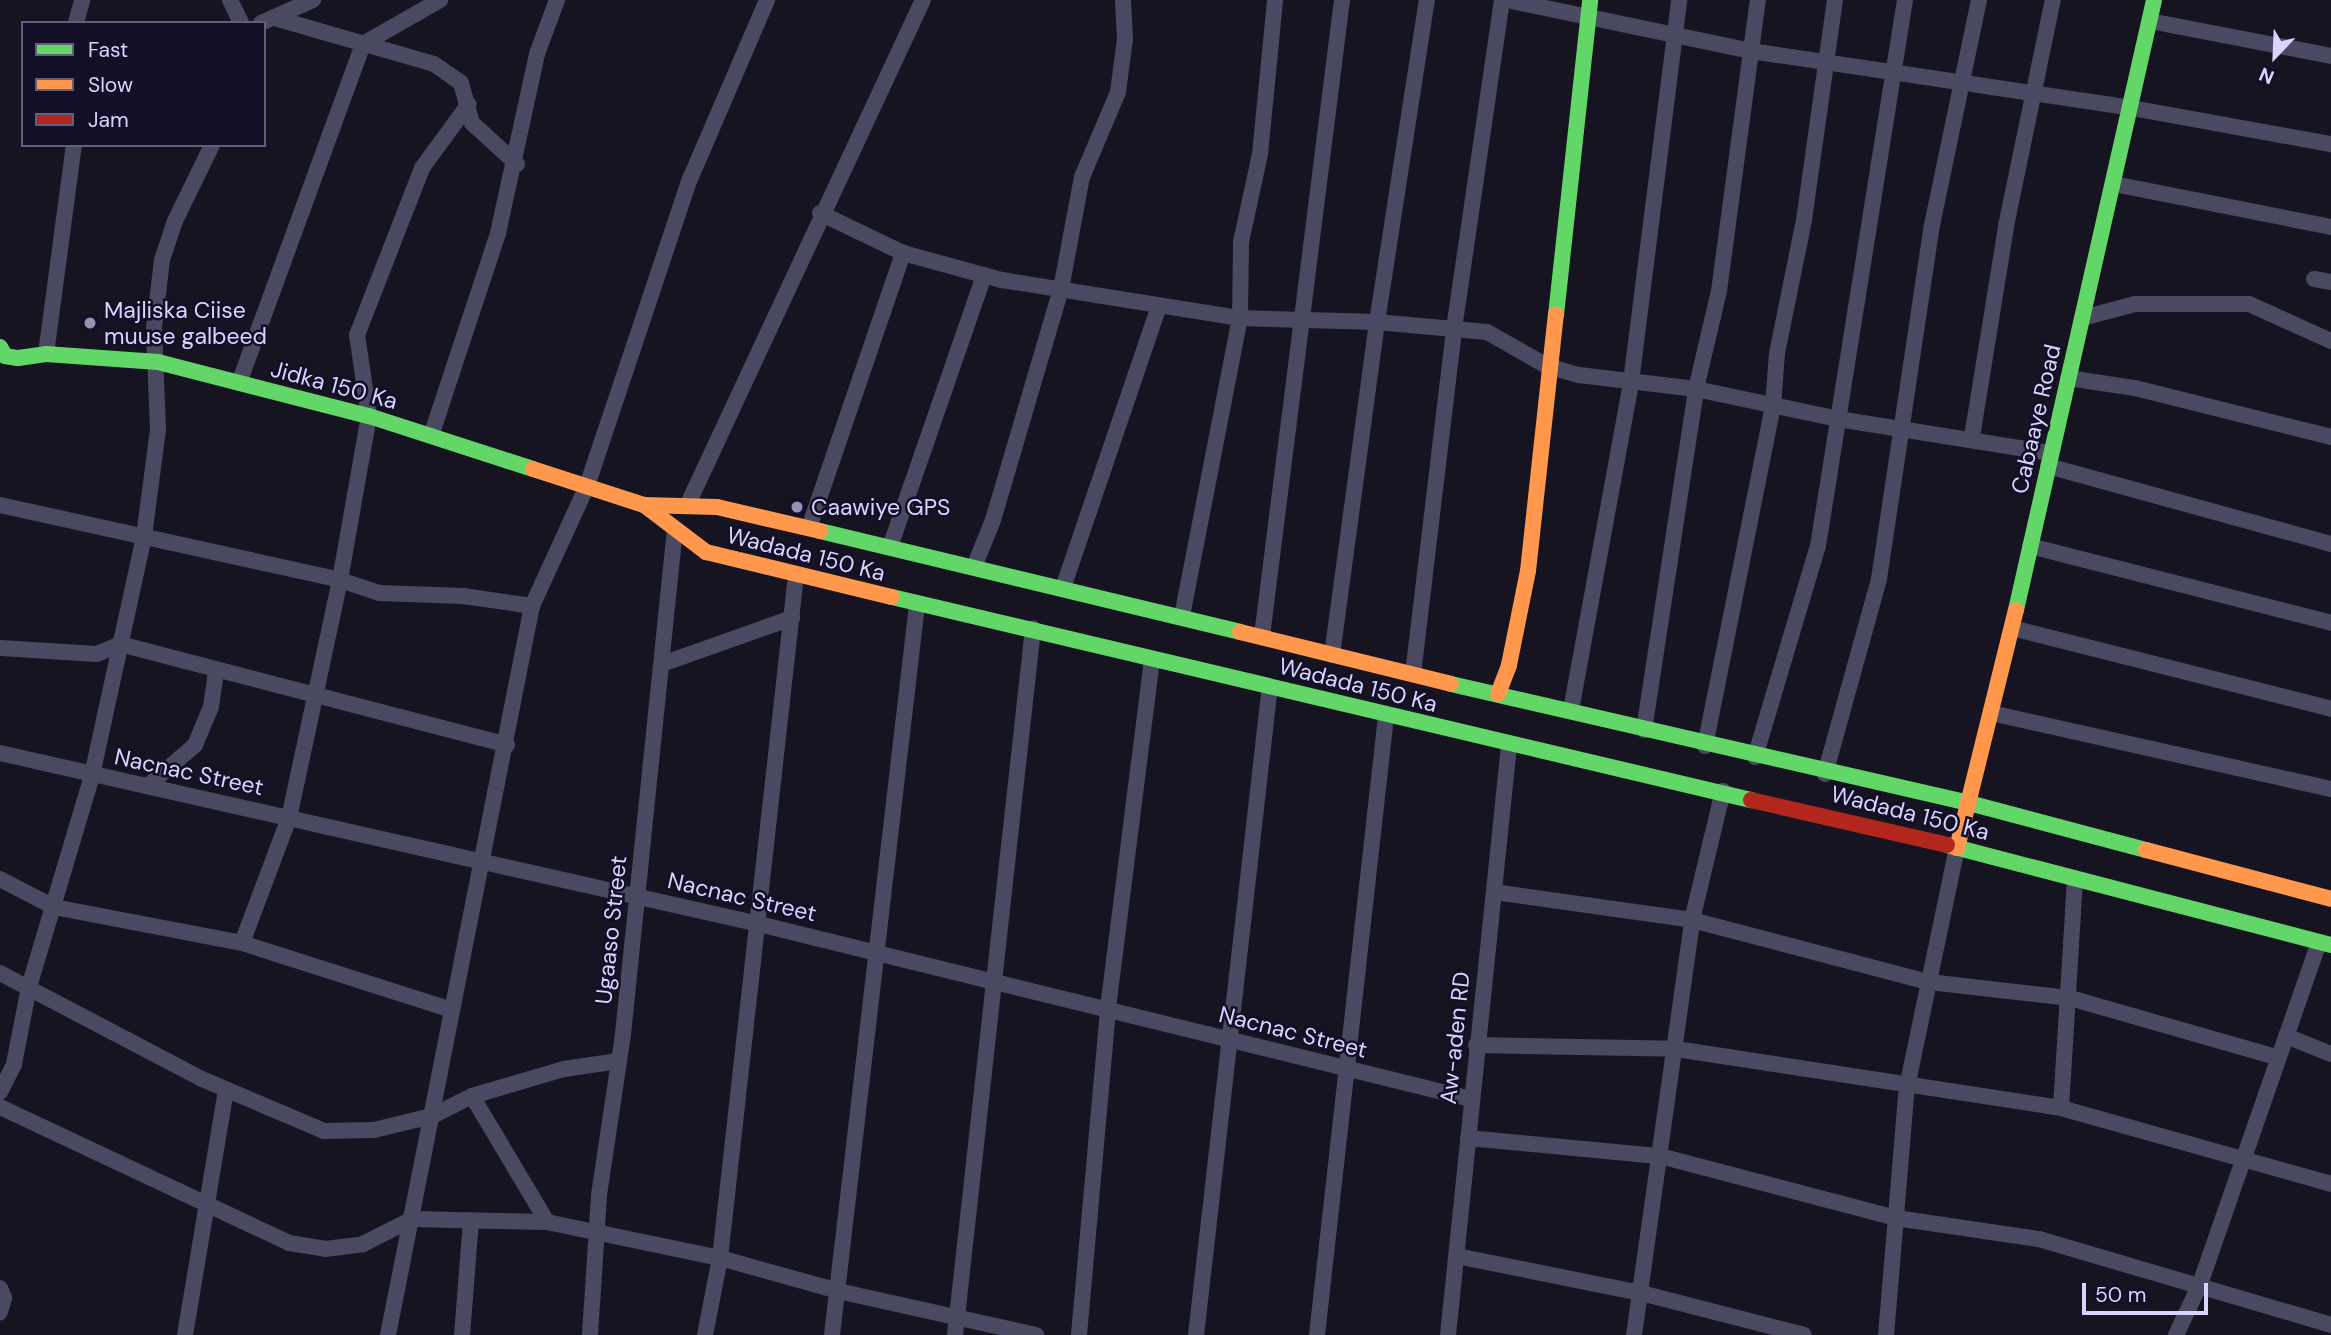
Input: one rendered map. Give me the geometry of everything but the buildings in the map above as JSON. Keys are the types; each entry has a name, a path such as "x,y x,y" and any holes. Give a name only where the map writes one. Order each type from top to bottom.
{"street":[{"path":"77,21 82,0"},
{"path":"230,0 240,21"},
{"path":"266,22 278,19 313,0"},
{"path":"239,383 363,44 440,0"},
{"path":"431,436 517,164 531,79 556,0"},
{"path":"388,1335 452,1010 485,862 532,606 587,486 690,179 767,0"},
{"path":"687,506 820,214 923,0"},
{"path":"974,567 993,520 1061,289 1082,177 1118,92 1125,39 1123,0"},
{"path":"1182,616 1240,318 1241,242 1260,154 1275,0"},
{"path":"1262,636 1342,0"},
{"path":"1332,655 1377,322 1427,0"},
{"path":"1413,674 1454,329 1504,0 1824,64 2132,108 2331,144"},
{"path":"1498,694 1509,665 1528,572 1547,366 1590,0"},
{"path":"1570,710 1631,382 1679,0"},
{"path":"1644,730 1696,388 1719,291 1758,0"},
{"path":"1705,746 1773,406 1777,353 1804,220 1835,0"},
{"path":"1755,757 1818,546 1891,73 1905,0"},
{"path":"1825,774 1879,579 1932,225 1964,84 1979,0"},
{"path":"1972,437 2033,93 2053,0"},
{"name":"Cabaaye Road","path":"1957,848 2012,628 2132,108 2154,0"},
{"path":"278,19 435,64 461,83 469,104 472,123 517,164"},
{"path":"2150,21 2331,55"},
{"path":"242,943 289,818 340,580 369,416 357,335 422,168 469,104"},
{"path":"46,354 74,147"},
{"path":"0,1092 14,1064 29,987 92,775 144,536 158,429 158,362 154,328 162,260 174,221 211,147"},
{"path":"2114,184 2331,227"},
{"path":"820,214 903,253 984,275 1158,309 1303,323 1377,322 1487,332 1547,366 1631,382 1696,388 1838,419 1972,437 2331,544"},
{"path":"809,528 860,366 903,253"},
{"path":"890,547 984,275"},
{"path":"2314,279 2331,282"},
{"path":"2082,317 2135,304 2249,304 2331,341"},
{"path":"1063,588 1158,309"},
{"name":"Jidka 150 Ka","path":"2,353 158,362 369,416 643,505"},
{"path":"2068,378 2135,388 2331,437"},
{"path":"0,505 340,580 379,593 463,596 532,606"},
{"name":"Wadada 150 Ka","path":"643,505 717,507 809,528 1570,710 1705,746 1969,803 2331,899"},
{"name":"Wadada 150 Ka","path":"643,505 706,552 917,605 1033,628 1152,660 1270,686 1508,746 1723,791 1957,848 2325,944"},
{"name":"Ugaaso Street","path":"590,1335 600,1234 599,1195 638,896 675,529"},
{"path":"2030,546 2331,624"},
{"path":"705,1335 720,1258 796,575"},
{"path":"832,1335 917,605"},
{"path":"662,664 792,618"},
{"path":"955,1335 1033,628"},
{"path":"2012,628 2331,709"},
{"path":"0,648 97,654 120,644 507,744"},
{"path":"1079,1335 1108,1008 1152,660"},
{"path":"150,784 195,745 211,707 216,670"},
{"path":"1196,1335 1270,686"},
{"path":"1991,713 2331,789"},
{"path":"1317,1335 1386,716"},
{"name":"Aw-aden RD","path":"1448,1335 1508,746"},
{"name":"Nacnac Street","path":"0,753 92,775 150,784 759,924 1471,1099"},
{"path":"1634,1335 1676,1049 1692,919 1723,791"},
{"path":"1886,1335 1908,1087 1957,848"},
{"path":"2061,1108 2070,998 2075,878"},
{"path":"0,879 54,906 242,943 452,1010"},
{"path":"1494,892 1692,919 1929,982 2070,998 2279,1058"},
{"path":"2176,1335 2200,1284 2286,1036 2325,944"},
{"path":"0,973 226,1091 324,1131 374,1130 432,1116 472,1096 564,1069 618,1061"},
{"path":"2286,1036 2331,1054"},
{"path":"1476,1045 1676,1049 1908,1087 2061,1108 2246,1157 2331,1184"},
{"path":"185,1335 205,1202 226,1091"},
{"path":"472,1096 547,1222"},
{"path":"0,1107 289,1243 325,1249 363,1244 412,1219 547,1222 720,1258 838,1291 1036,1335"},
{"path":"1468,1138 1660,1156 1896,1218 2039,1239 2200,1284 2331,1325"},
{"path":"462,1335 471,1221"},
{"path":"1457,1256 1641,1293 1804,1335"},
{"path":"0,1288 4,1298 0,1312"}],"traffic: fast":[{"path":"1556,315 1590,0"},
{"path":"2016,610 2154,0"},
{"path":"0,347 5,356 18,358 46,354 158,362 369,416 533,469"},
{"path":"820,531 1240,632"},
{"path":"892,597 1751,800"},
{"path":"1451,684 1969,803 2146,850"},
{"path":"1947,845 2331,945"}],"traffic: slow":[{"path":"1498,694 1509,665 1528,571 1556,315"},
{"path":"533,469 644,505 717,507 820,531"},
{"path":"644,505 706,552 892,597"},
{"path":"1957,848 2016,610"},
{"path":"1240,632 1451,684"},
{"path":"2146,850 2331,899"}],"traffic: jam":[{"path":"1751,800 1947,845"}],"place":[{"name":"Majliska Ciise muuse galbeed","path":"90,323"},
{"name":"Caawiye GPS","path":"797,507"}]}
